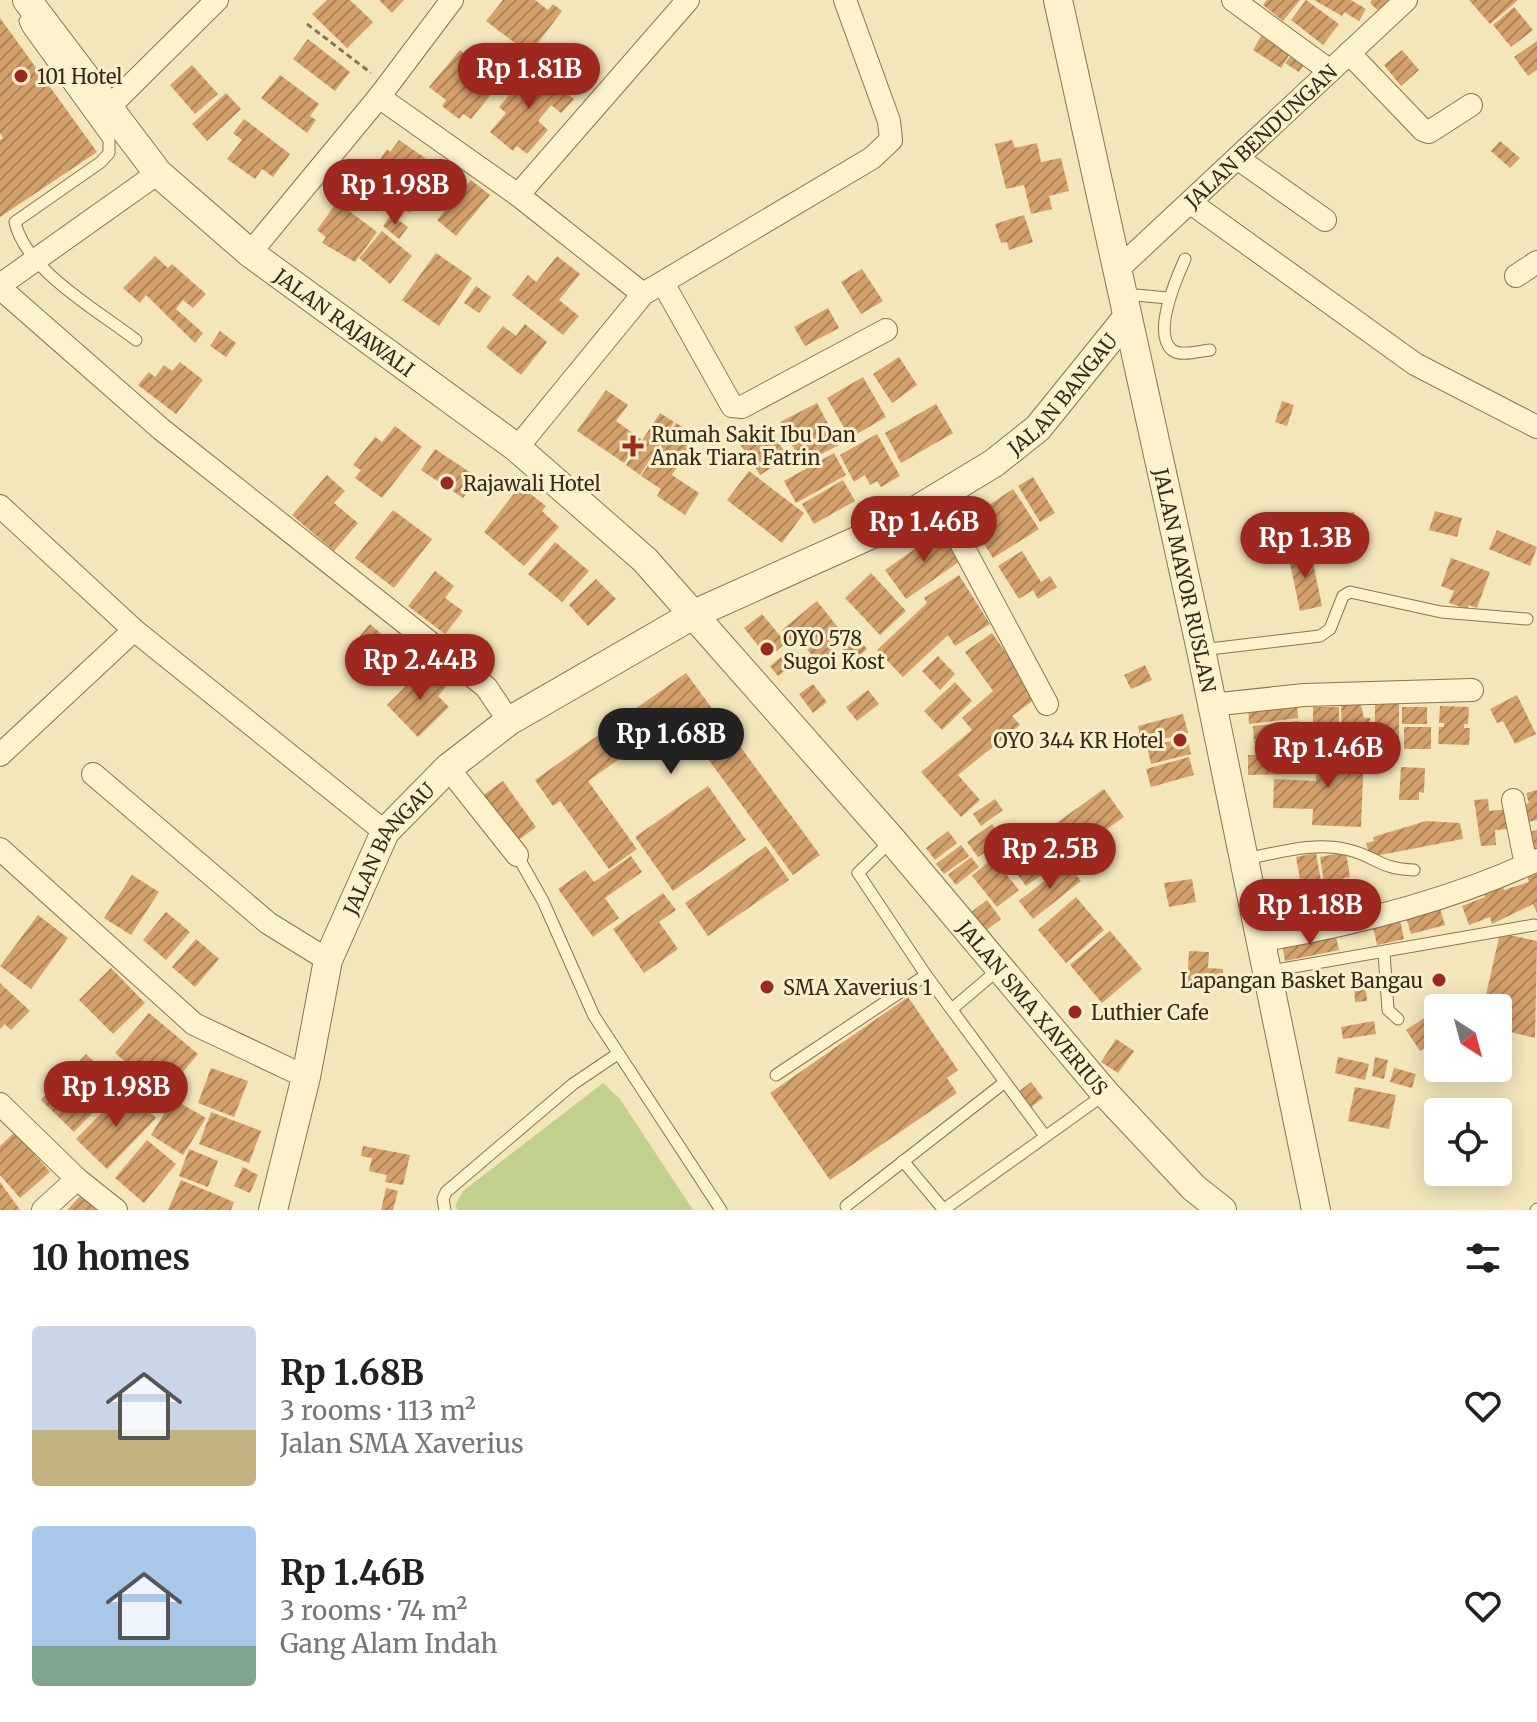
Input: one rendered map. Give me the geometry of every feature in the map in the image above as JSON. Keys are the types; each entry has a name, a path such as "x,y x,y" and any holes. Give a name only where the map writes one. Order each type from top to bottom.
{"street":[{"path":"108,108 217,0"},
{"path":"250,253 452,0"},
{"path":"518,195 688,0"},
{"path":"517,448 643,294 872,158 891,140 889,121 845,0"},
{"name":"JALAN MAYOR RUSLAN","path":"1058,0 1201,650 1316,1210"},
{"path":"1233,0 1330,71"},
{"name":"JALAN BENDUNGAN","path":"1121,295 1191,203 1406,0"},
{"name":"JALAN RAJAWALI","path":"31,5 158,173 250,253 517,448 615,537 637,568 690,616"},
{"path":"1349,53 1423,130 1429,132 1471,105"},
{"path":"382,91 643,294"},
{"path":"1237,158 1325,220"},
{"path":"158,173 0,287 161,429 486,687 509,721"},
{"path":"1191,203 1415,364 1537,427"},
{"path":"1516,276 1537,262"},
{"path":"663,283 732,406 742,407 886,330"},
{"name":"JALAN BANGAU","path":"273,1210 306,1077 328,960 385,832 448,768 509,721 690,616 832,554 937,498 994,463 1038,428 1121,295"},
{"path":"937,498 1047,704"},
{"path":"5,518 134,630 385,832"},
{"name":"JALAN SMA XAVERIUS","path":"690,616 713,636 892,840 1105,1093 1194,1188 1222,1210"},
{"path":"0,755 134,630"},
{"path":"1211,705 1304,695 1472,690"},
{"path":"448,768 517,855"},
{"path":"93,774 268,923 328,960"},
{"path":"1259,941 1351,925 1532,863 1513,800"},
{"path":"0,849 194,1024 306,1077"},
{"path":"0,1104 77,1179 116,1210"},
{"path":"43,1210 77,1179"}],"lane":[{"path":"31,5 25,21 28,28 109,140 109,153 101,162 15,222 24,245 37,262 136,340"},
{"path":"1185,259 1168,298 1166,339 1172,349 1182,353 1210,350"},
{"path":"1121,295 1168,298"},
{"path":"1201,650 1320,636 1330,629 1343,596 1350,592 1441,612 1527,619"},
{"path":"892,840 858,873 926,975 1045,1136"},
{"path":"1243,859 1311,846 1350,850 1390,869 1414,870"},
{"path":"517,855 543,901 594,1016 616,1055 721,1210"},
{"path":"1265,972 1534,925"},
{"path":"1384,953 1388,1010 1398,1019"},
{"path":"952,1009 1000,969"},
{"path":"776,1075 926,975"},
{"path":"445,1210 443,1199 446,1192 573,1084 616,1055"},
{"path":"846,1206 1005,1082"},
{"path":"903,1161 943,1210 1105,1093"}],"path":[{"path":"307,24 382,91"}],"green space":[{"path":"603,1083 620,1099 693,1210 458,1210 455,1206 463,1191"}],"building":[{"path":"327,0 350,0 373,22 347,48 312,14"},
{"path":"379,0 404,0 392,13"},
{"path":"503,0 535,0 548,10 553,4 562,11 525,60 514,51 519,46 486,21"},
{"path":"1267,0 1300,0 1283,21 1263,5"},
{"path":"1306,0 1339,24 1323,45 1291,20"},
{"path":"1314,0 1351,0 1366,9 1359,21 1344,12 1342,16"},
{"path":"1372,0 1391,0 1381,13 1370,3"},
{"path":"1469,0 1518,0 1490,24"},
{"path":"1514,7 1533,30 1511,47 1493,25"},
{"name":"101 Hotel","path":"0,18 97,152 0,217 0,140 3,138 0,133"},
{"path":"1264,31 1293,49 1281,68 1253,50"},
{"path":"308,39 350,72 335,91 293,59"},
{"path":"1537,41 1537,70 1528,76 1514,57"},
{"path":"460,50 476,63 472,67 497,87 471,119 463,114 459,119 442,106 446,100 429,87"},
{"path":"1402,50 1419,70 1401,86 1384,65"},
{"path":"1294,52 1306,61 1299,72 1285,63"},
{"path":"192,65 218,94 195,114 170,85"},
{"path":"534,66 574,99 561,113 551,105 538,121 548,130 527,154 517,146 513,151 490,132 506,113 499,107"},
{"path":"280,75 319,104 310,116 316,120 307,133 261,98"},
{"path":"226,93 241,109 207,141 192,124"},
{"path":"244,119 290,154 273,177 262,169 255,179 227,159 242,140 233,133"},
{"path":"399,140 441,169 410,213 366,181 387,149 390,152"},
{"path":"1012,140 1015,148 1037,143 1041,162 1061,158 1069,191 1049,196 1052,209 1031,214 1024,185 1006,189 995,144"},
{"path":"1500,141 1520,158 1510,168 1491,151"},
{"path":"471,180 490,195 456,236 437,220"},
{"path":"337,202 377,232 355,262 322,243 326,237 317,230"},
{"path":"391,215 408,227 399,239 383,226"},
{"path":"1024,215 1033,242 1009,250 1007,242 1001,243 995,224"},
{"path":"382,231 412,256 390,284 359,258"},
{"path":"436,253 472,278 439,326 402,300"},
{"path":"155,256 168,268 172,264 206,294 193,308 183,300 176,309 203,333 195,343 146,295 140,303 123,288"},
{"path":"557,256 580,274 559,300 579,316 563,335 512,295 528,275 536,282"},
{"path":"862,269 883,301 861,314 841,282"},
{"path":"476,286 491,297 479,313 464,303"},
{"path":"828,308 839,328 805,346 794,327"},
{"path":"525,324 547,342 521,375 486,347 503,326 516,336"},
{"path":"220,331 236,343 226,357 210,346"},
{"path":"899,357 917,385 892,403 873,374"},
{"path":"180,362 203,380 176,414 138,385 149,372 155,377 164,365 172,371"},
{"path":"863,377 886,417 850,438 827,398"},
{"path":"606,390 628,405 616,421 641,439 624,463 577,431"},
{"path":"1282,401 1294,405 1287,426 1275,422"},
{"path":"817,403 839,445 802,464 780,422"},
{"path":"936,404 953,433 901,463 885,433"},
{"path":"660,413 674,422 640,475 626,465"},
{"path":"676,423 697,436 672,475 699,493 685,515 657,496 661,489 641,476"},
{"path":"395,426 422,447 382,498 355,478 361,470 353,465 375,437 382,442"},
{"path":"768,426 788,457 760,475 740,444"},
{"path":"877,434 900,476 881,487 877,481 870,485 865,475 854,482 840,455"},
{"path":"435,449 477,477 463,498 421,470"},
{"path":"834,453 846,475 796,503 784,481"},
{"path":"749,471 804,513 782,543 727,500"},
{"path":"327,475 345,491 334,503 358,523 334,551 292,515"},
{"path":"1033,477 1055,513 1040,522 1018,486"},
{"path":"843,480 855,501 814,524 802,504"},
{"path":"520,486 546,506 542,511 559,527 524,566 484,532"},
{"path":"1013,489 1039,529 993,558 968,519"},
{"path":"393,510 432,539 394,588 355,558"},
{"path":"1435,511 1462,518 1457,537 1429,530"},
{"path":"1354,512 1358,532 1301,544 1296,524"},
{"path":"942,530 963,559 906,599 885,570"},
{"path":"1497,530 1537,547 1530,566 1489,549"},
{"path":"555,542 589,571 562,602 528,574"},
{"path":"1310,549 1322,606 1300,611 1288,554"},
{"path":"1022,551 1041,582 1050,576 1057,587 1038,599 1033,590 1019,599 998,566"},
{"path":"1451,558 1490,572 1477,608 1469,605 1467,609 1449,603 1454,591 1441,586"},
{"path":"435,571 454,586 445,598 463,611 445,634 408,606"},
{"path":"871,573 906,611 880,635 845,598"},
{"path":"959,575 990,624 955,646 948,635 903,677 877,650 927,603 924,598"},
{"path":"596,579 616,599 588,626 569,605"},
{"path":"817,601 847,639 818,663 799,639 793,644 782,630"},
{"path":"762,614 786,643 768,658 744,628"},
{"path":"370,624 388,640 392,634 403,643 390,660 360,636"},
{"path":"992,633 1038,697 1012,716 1020,725 958,775 980,800 961,817 921,772 972,730 962,718 993,691 965,652"},
{"path":"857,637 867,649 853,661 842,649"},
{"path":"790,650 799,660 778,676 770,666"},
{"path":"938,656 955,674 940,690 922,671"},
{"path":"1145,665 1152,680 1131,689 1124,675"},
{"path":"425,667 446,687 438,696 449,707 418,737 387,705"},
{"path":"686,673 820,855 793,875 678,718 588,781 637,849 609,869 560,801 553,806 535,780"},
{"path":"955,682 972,701 942,730 924,711"},
{"path":"813,684 827,702 813,713 799,694"},
{"path":"868,690 879,704 857,721 846,707"},
{"path":"1517,695 1536,734 1515,744 1503,721 1497,723 1490,709"},
{"path":"1359,697 1364,718 1370,718 1371,745 1342,747 1341,698"},
{"path":"1297,701 1298,718 1249,724 1248,706"},
{"path":"1375,702 1399,702 1399,751 1375,750"},
{"path":"1440,706 1469,707 1468,724 1464,724 1464,728 1470,728 1469,745 1438,744 1439,727 1444,727 1444,723 1439,723"},
{"path":"1313,707 1339,707 1339,746 1313,746"},
{"path":"1402,707 1427,707 1427,724 1402,724"},
{"path":"1183,714 1188,733 1142,744 1138,726"},
{"path":"1299,721 1302,747 1270,751 1269,741 1254,743 1253,726"},
{"path":"1404,727 1431,727 1431,749 1404,749"},
{"path":"1187,737 1191,754 1151,764 1147,747"},
{"path":"1317,749 1364,751 1361,827 1312,825 1313,809 1273,808 1274,779 1316,781"},
{"path":"1293,754 1293,774 1248,775 1248,755"},
{"path":"1189,757 1194,775 1151,787 1146,769"},
{"path":"1401,767 1425,768 1424,793 1419,792 1419,800 1399,800"},
{"path":"503,781 536,827 513,844 479,798"},
{"path":"708,786 746,840 673,891 635,837"},
{"path":"1104,789 1124,817 1026,886 1006,859"},
{"path":"1537,790 1537,820 1527,822 1522,805 1529,803 1526,793"},
{"path":"995,799 1003,810 981,826 973,814"},
{"path":"1488,799 1489,811 1508,809 1509,829 1495,830 1496,845 1481,846 1474,800"},
{"path":"1426,821 1460,823 1463,839 1370,857 1366,843 1374,841 1373,837"},
{"path":"992,824 1003,840 978,857 967,842"},
{"path":"1537,830 1537,849 1531,851 1526,833"},
{"path":"948,831 957,843 935,860 926,848"},
{"path":"961,845 969,856 944,874 936,864"},
{"path":"766,846 789,880 708,936 685,903"},
{"path":"1346,852 1350,877 1324,882 1320,857"},
{"path":"1316,853 1321,881 1301,885 1296,857"},
{"path":"631,856 642,872 605,898 619,918 593,937 558,889 585,870 594,882"},
{"path":"971,857 979,867 956,885 948,875"},
{"path":"993,858 1019,890 997,907 972,876"},
{"path":"1067,863 1081,881 1033,919 1019,901"},
{"path":"1537,873 1537,913 1533,904 1492,924 1490,917 1469,925 1462,906 1485,897 1481,887 1501,880 1504,890 1529,882 1527,876"},
{"path":"132,875 159,892 131,935 104,918"},
{"path":"1192,879 1196,902 1169,907 1164,883"},
{"path":"1351,882 1357,912 1335,917 1329,887"},
{"path":"663,893 676,910 659,922 678,949 644,973 613,929"},
{"path":"1076,897 1104,930 1066,963 1038,930"},
{"path":"987,900 1001,919 984,932 970,913"},
{"path":"1438,902 1445,925 1411,934 1406,917"},
{"path":"166,912 190,932 166,960 143,940"},
{"path":"38,915 68,938 31,989 0,966"},
{"path":"1299,918 1301,929 1273,934 1271,923"},
{"path":"1400,920 1404,939 1377,945 1373,927"},
{"path":"1110,931 1142,969 1102,1003 1070,965"},
{"path":"1335,933 1339,950 1285,961 1282,943"},
{"path":"1500,933 1537,941 1535,1038 1512,1032 1512,994 1486,994"},
{"path":"196,939 219,959 195,987 172,967"},
{"path":"1189,951 1209,952 1208,968 1223,969 1222,988 1187,986"},
{"path":"111,968 145,1003 113,1034 79,1000"},
{"path":"1365,977 1367,1001 1355,1002 1354,978"},
{"path":"0,983 30,1011 11,1030 5,1024 0,1029"},
{"path":"908,997 958,1070 947,1078 957,1093 830,1180 770,1093"},
{"path":"149,1013 198,1054 164,1094 115,1053"},
{"path":"1424,1018 1424,1048 1420,1051 1406,1030"},
{"path":"1374,1021 1376,1034 1343,1039 1341,1027"},
{"path":"1116,1039 1134,1051 1118,1073 1101,1062"},
{"path":"86,1054 119,1086 74,1132 41,1100"},
{"path":"1338,1057 1369,1064 1365,1080 1335,1073"},
{"path":"1375,1057 1388,1060 1384,1079 1372,1076"},
{"path":"211,1068 248,1081 234,1117 198,1103"},
{"path":"1394,1068 1416,1074 1412,1088 1390,1082"},
{"path":"1031,1082 1043,1098 1030,1108 1017,1093"},
{"path":"1355,1087 1396,1095 1389,1129 1348,1121"},
{"path":"125,1089 156,1118 107,1169 76,1139"},
{"path":"173,1099 206,1118 183,1155 151,1135"},
{"path":"211,1112 261,1131 249,1163 199,1144"},
{"path":"15,1132 50,1172 20,1198 0,1175 0,1146"},
{"path":"147,1140 176,1164 144,1203 115,1178"},
{"path":"363,1146 410,1155 403,1185 385,1182 387,1175 369,1171 372,1158 361,1156"},
{"path":"189,1149 218,1161 208,1187 179,1176"},
{"path":"243,1167 258,1175 250,1193 234,1186"},
{"path":"181,1180 234,1202 231,1210 168,1210"},
{"path":"0,1182 20,1210 0,1210"},
{"path":"386,1188 398,1191 393,1210 381,1210"},
{"path":"82,1194 100,1210 67,1210"}],"place":[{"name":"101 Hotel","path":"21,76"},
{"name":"Rumah Sakit Ibu Dan Anak Tiara Fatrin","path":"633,446"},
{"name":"Rajawali Hotel","path":"447,483"},
{"name":"OYO 578 Sugoi Kost","path":"767,649"},
{"name":"OYO 344 KR Hotel","path":"1180,740"},
{"name":"Lapangan Basket Bangau","path":"1439,980"},
{"name":"SMA Xaverius 1","path":"767,987"},
{"name":"Luthier Cafe","path":"1075,1012"}]}
